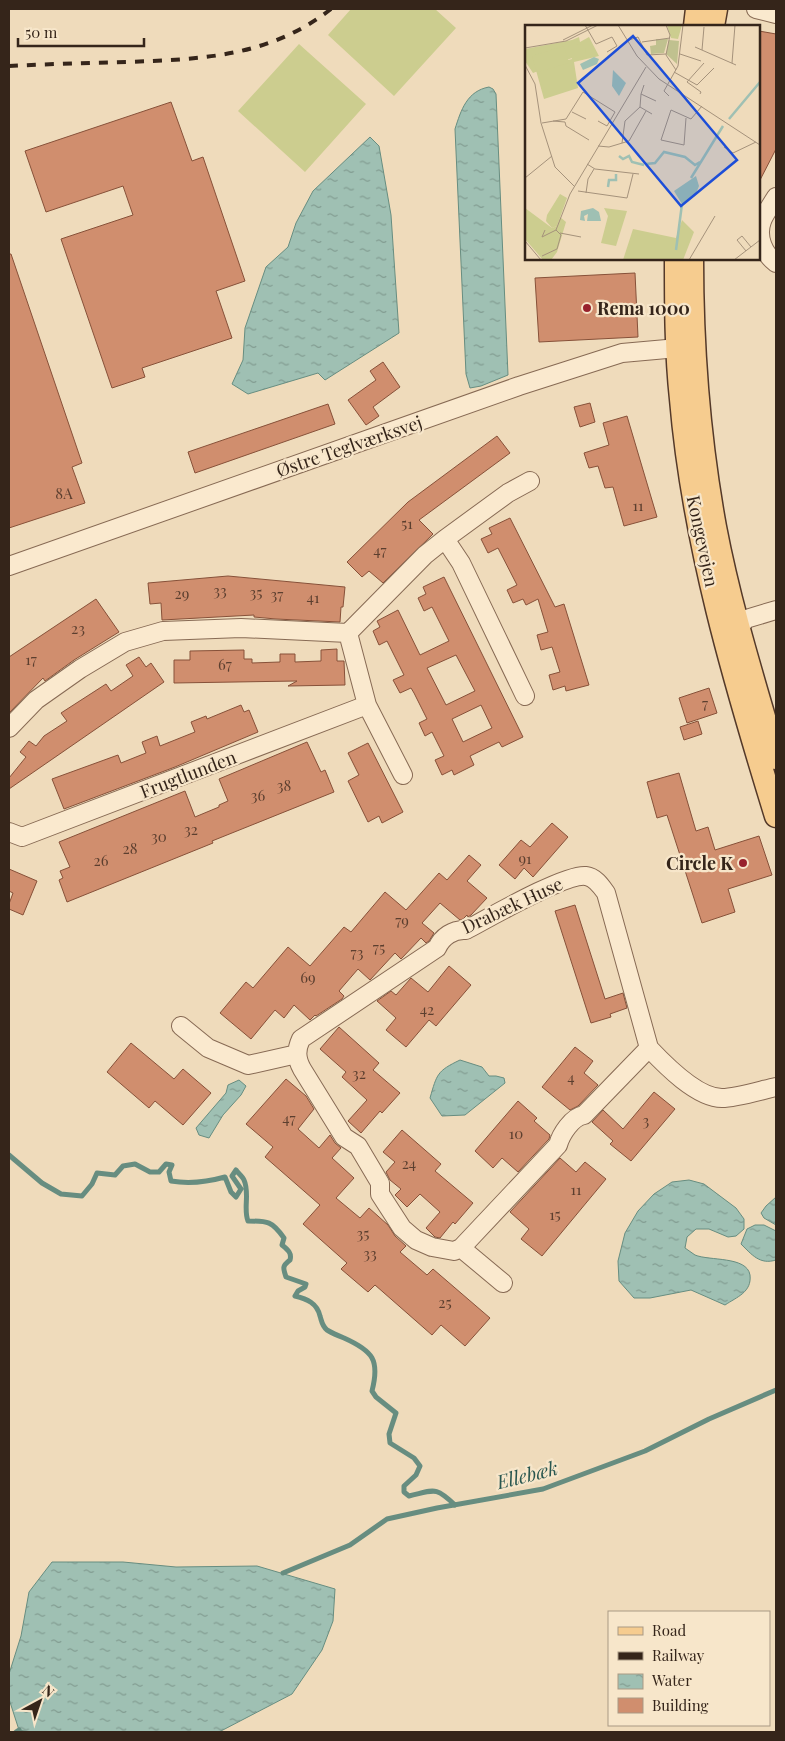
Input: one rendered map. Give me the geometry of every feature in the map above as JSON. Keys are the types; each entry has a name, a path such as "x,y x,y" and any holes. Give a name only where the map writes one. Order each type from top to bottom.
{"main road":[{"path":"695,25 697,9"},
{"path":"713,25 716,9"},
{"name":"Kongevejen","path":"676,260 686,347 716,528 738,629 776,758"},
{"name":"Kongevejen","path":"692,260 686,347 680,399 690,474 700,531 724,637 776,816"}],"street":[{"path":"756,9 776,14"},
{"path":"776,197 761,222 760,240 769,258 776,263"},
{"name":"Østre Teglværksvej","path":"9,566 519,386 622,354 686,347"},
{"path":"9,728 36,700 80,669 125,642 163,631 241,628 348,633 425,555 508,493 530,481"},
{"path":"446,540 461,563 525,696"},
{"path":"738,629 746,619 776,610"},
{"path":"348,633 367,705 403,775"},
{"name":"Frugtlunden","path":"9,832 22,837 367,705"},
{"name":"Drabæk Huse","path":"297,1054 301,1039 437,948 441,940 458,930 466,930 528,897 569,878 586,876 598,882 606,893 649,1048 666,1066 692,1086 710,1096 722,1098 776,1087"},
{"path":"181,1026 208,1048 248,1065 297,1054 302,1069 344,1137 358,1146 380,1183 380,1194 402,1228 416,1240 432,1247 454,1251 461,1248 558,1145 561,1135 579,1116 584,1115 649,1048"},
{"path":"461,1248 502,1283"}],"green space":[{"path":"351,9 435,9 456,28 394,96 328,35"},
{"path":"299,44 366,104 305,172 238,111"}],"water":[{"path":"489,87 496,94 508,375 481,386 470,388 466,374 455,129 463,108 470,97 481,89"},
{"path":"370,137 379,146 391,215 399,333 325,380 318,373 248,394 232,384 243,360 245,328 266,267 288,247 296,223 313,191"},
{"path":"460,1060 482,1067 489,1076 504,1078 505,1083 465,1115 442,1116 430,1098 434,1083 442,1071"},
{"path":"239,1080 246,1086 241,1095 223,1115 209,1138 199,1135 196,1128 226,1093 228,1085"},
{"path":"689,1180 704,1184 736,1208 744,1219 744,1229 736,1236 728,1237 709,1229 696,1229 687,1237 685,1248 701,1257 727,1260 742,1265 750,1275 749,1286 743,1293 725,1305 691,1290 650,1298 634,1298 619,1281 618,1261 625,1233 638,1211 654,1194 672,1182"},
{"path":"776,1197 776,1225 764,1218 761,1213"},
{"path":"755,1225 764,1225 776,1231 776,1260 761,1260 741,1244 747,1229"},
{"path":"52,1562 123,1562 176,1567 257,1566 335,1589 333,1621 322,1650 292,1694 219,1732 30,1732 19,1730 9,1699 9,1674 21,1636 29,1592"}],"building":[{"path":"760,31 776,34 776,149 760,180"},
{"path":"171,102 192,161 203,157 245,281 216,291 232,338 142,368 145,377 112,388 61,239 133,215 123,186 46,212 25,151"},
{"path":"9,254 11,254 82,463 72,467 85,503 9,528"},
{"name":"Rema 1000","path":"635,273 638,337 539,342 535,278"},
{"path":"383,362 400,387 373,407 379,416 366,425 348,400 376,380 370,371"},
{"path":"590,403 595,422 580,427 574,407"},
{"path":"328,404 335,424 195,473 188,452"},
{"path":"627,416 657,517 624,526 613,487 605,488 598,466 589,468 584,453 609,445 603,423"},
{"path":"497,436 510,453 419,520 433,534 383,583 369,571 362,577 347,562 408,502"},
{"path":"510,518 555,607 564,604 589,685 566,691 565,686 553,690 549,675 560,672 552,647 541,650 537,635 548,632 538,599 526,605 523,599 513,603 507,590 517,585 498,548 488,553 481,539 492,534 489,528"},
{"path":"228,576 345,587 340,622 276,619 254,617 254,615 162,620 161,603 150,604 148,583"},
{"path":"444,577 523,737 502,747 499,742 470,756 474,765 454,775 452,770 442,775 435,760 444,756 432,732 425,736 419,723 427,719 411,688 400,693 393,680 404,675 387,641 379,645 373,631 380,627 377,621 398,610 420,655 449,641 432,607 424,611 418,598 426,594 423,587","holes":["456,655 475,691 446,705 427,668","481,705 492,728 463,742 452,719"]},
{"path":"96,599 119,632 45,681 43,678 9,713 9,657"},
{"path":"337,649 337,661 344,661 345,685 288,686 297,681 174,683 174,660 190,660 190,651 244,650 244,659 252,659 252,663 280,662 280,654 295,654 295,662 321,661 321,650"},
{"path":"139,657 146,667 151,663 164,682 9,789 9,778 26,757 20,752 29,741 36,746 44,736 67,721 61,713 106,684 111,691 133,676 126,665"},
{"path":"709,688 717,713 687,723 679,698"},
{"path":"241,705 244,712 249,710 258,732 175,767 64,809 52,779 118,755 121,763 146,753 142,742 157,736 160,746 195,732 191,722 206,716 207,719"},
{"path":"698,721 702,734 684,740 680,727"},
{"path":"307,742 321,772 325,770 334,792 67,902 59,880 63,878 60,871 70,867 59,842 185,791 195,817 228,801 219,779"},
{"path":"368,743 403,812 382,823 379,816 368,822 348,781 359,775 348,753"},
{"path":"679,773 696,831 708,827 715,850 759,836 772,875 728,889 735,912 702,923 667,815 657,818 647,782"},
{"path":"552,823 568,837 533,877 524,868 515,879 499,865 521,840 530,847"},
{"path":"469,855 481,865 467,881 487,898 471,915 468,917 467,915 460,920 440,903 422,923 434,933 429,941 426,943 421,938 401,959 395,953 370,980 358,969 339,991 344,996 342,999 310,1020 294,1005 284,1018 275,1010 251,1039 220,1013 246,982 253,988 288,947 310,966 344,927 351,932 385,892 406,910 439,873 447,880"},
{"path":"9,869 37,881 23,915 9,909 13,893 9,891"},
{"path":"575,905 605,999 623,993 627,1008 610,1014 611,1017 591,1023 555,911"},
{"path":"449,966 471,985 436,1026 429,1020 406,1047 386,1030 396,1018 377,1001 391,991 396,995 411,978 428,992"},
{"path":"339,1027 379,1063 373,1070 400,1093 382,1113 380,1111 361,1133 348,1121 367,1100 342,1077 346,1072 320,1049"},
{"path":"131,1043 174,1079 183,1069 211,1093 183,1125 155,1101 149,1108 107,1072"},
{"path":"575,1047 593,1061 584,1073 598,1085 578,1106 570,1110 542,1087"},
{"path":"286,1079 306,1096 314,1109 298,1129 319,1148 330,1135 341,1148 332,1158 354,1178 336,1198 360,1218 369,1208 388,1225 395,1236 406,1246 400,1252 427,1275 433,1269 490,1318 465,1346 441,1325 432,1335 375,1285 368,1292 341,1269 347,1263 303,1224 320,1205 265,1157 273,1147 246,1124"},
{"path":"654,1092 675,1109 631,1161 610,1144 613,1141 592,1122 603,1110 623,1129"},
{"path":"518,1101 537,1118 534,1121 550,1135 549,1139 518,1172 502,1158 493,1168 475,1151"},
{"path":"402,1130 441,1164 435,1171 473,1203 455,1224 453,1222 440,1238 435,1237 426,1228 440,1212 420,1194 407,1207 395,1195 401,1189 390,1180 386,1172 395,1162 383,1152"},
{"path":"560,1158 576,1172 585,1162 606,1179 542,1256 521,1239 529,1229 510,1212"}],"waterway":[{"path":"9,1155 42,1183 61,1194 82,1196 92,1184 97,1173 115,1175 123,1166 135,1164 150,1172 159,1172 166,1164 172,1165 169,1172 171,1181 198,1182 225,1177 231,1192 236,1197 241,1189 232,1176 236,1170 246,1185 248,1221 265,1222 276,1228 284,1238 282,1245 290,1253 290,1260 284,1267 286,1277 306,1284 295,1296 307,1300 317,1308 323,1325 327,1330 362,1347 372,1358 375,1371 372,1391 376,1397 396,1413 389,1434 390,1443 414,1458 420,1466 416,1475 404,1486 404,1492 409,1496 430,1491 439,1492 455,1505"},
{"name":"Ellebæk","path":"283,1573 350,1545 387,1519 543,1489 645,1451 709,1419 776,1390"}],"railway":[{"path":"9,66 209,57 259,46 284,37 308,25 331,9"}],"place":[{"name":"Rema 1000","path":"587,308"},
{"name":"Circle K","path":"743,863"}]}
